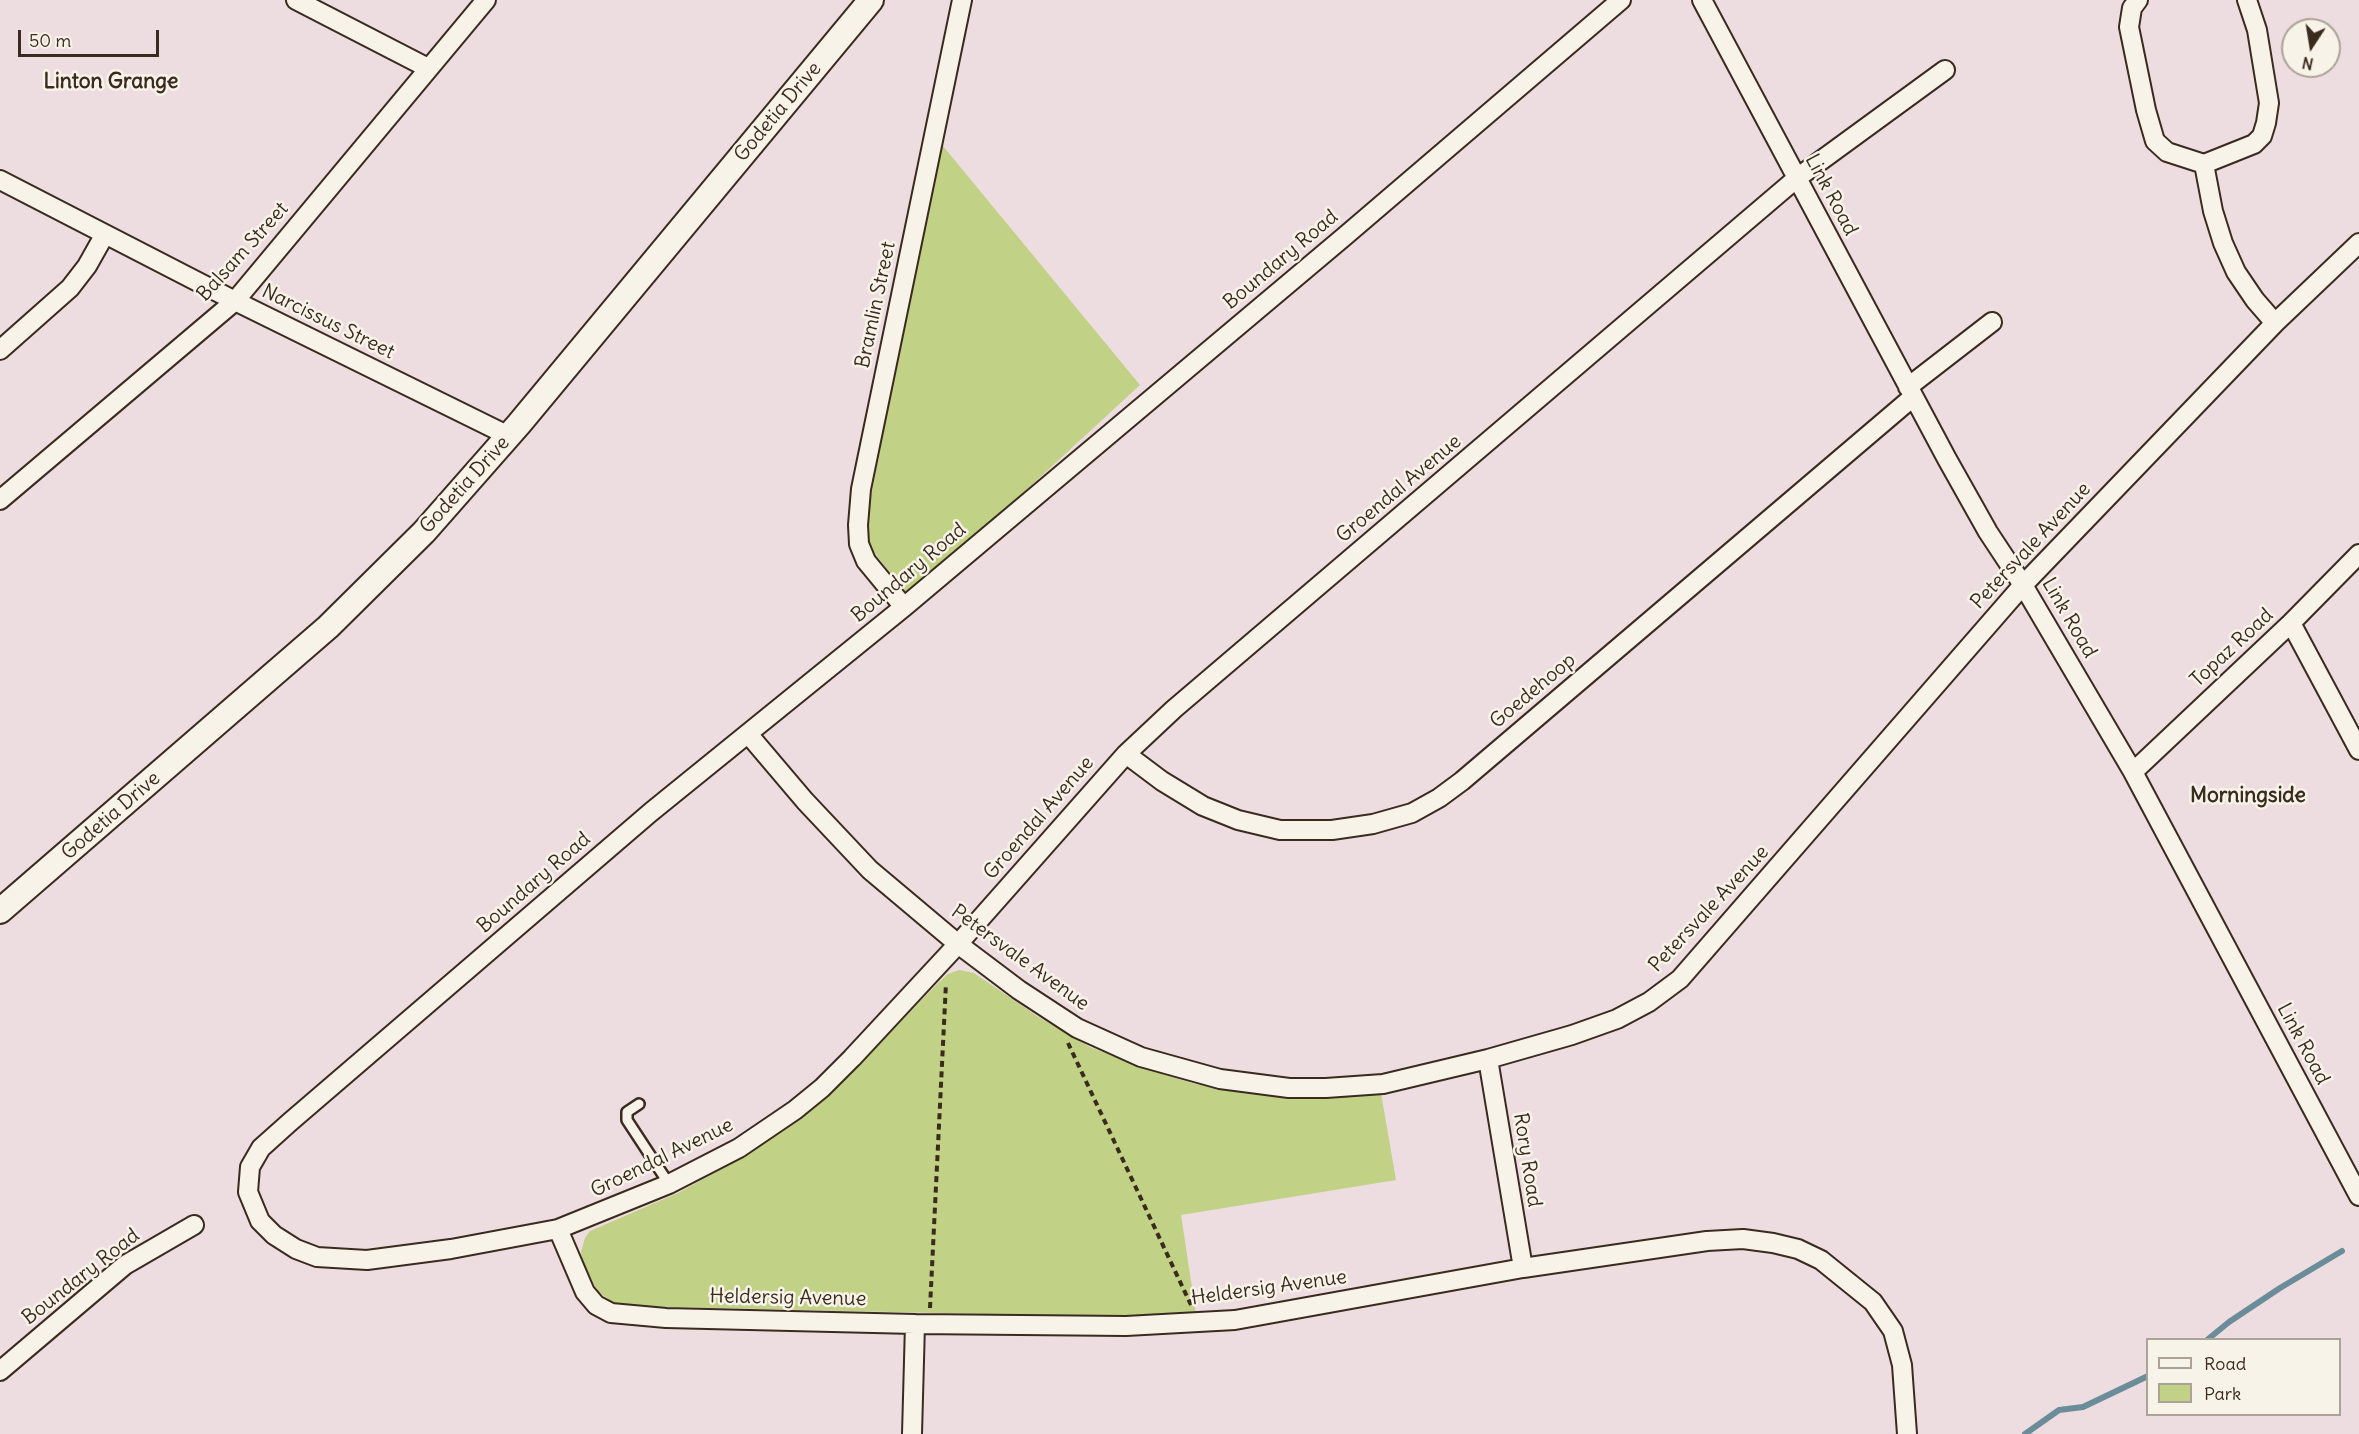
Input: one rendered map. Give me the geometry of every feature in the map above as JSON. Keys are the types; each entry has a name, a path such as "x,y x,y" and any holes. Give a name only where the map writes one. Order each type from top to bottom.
{"street":[{"path":"296,0 428,68"},
{"name":"Balsam Street","path":"0,500 235,301 486,0"},
{"name":"Godetia Drive","path":"0,911 328,627 424,532 508,436 871,0"},
{"name":"Bramlin Street","path":"904,607 866,561 859,544 861,489 962,0"},
{"name":"Boundary Road","path":"248,1192 250,1167 261,1148 290,1122 642,820 904,607 1621,0"},
{"name":"Link Road","path":"1702,0 1988,532 2024,585 2133,772 2359,1196"},
{"path":"2138,0 2132,8 2129,27 2154,141 2176,157 2204,164 2253,144 2262,135 2266,123 2269,104 2257,30 2247,0"},
{"name":"Groendal Avenue","path":"248,1192 260,1221 274,1235 296,1249 317,1257 367,1260 451,1249 558,1229 669,1184 738,1148 795,1110 822,1088 952,950 1126,754 1228,661 1359,553 1797,178 1945,70"},
{"path":"2204,164 2213,211 2236,273 2275,323"},
{"name":"Narcissus Street","path":"0,180 235,301 508,436"},
{"path":"0,350 70,288 87,266 105,234"},
{"name":"Petersvale Avenue","path":"749,735 805,801 870,870 952,950 1077,1028 1141,1057 1220,1078 1289,1088 1383,1084 1488,1059 1572,1035 1617,1019 1649,1002 1680,979 2024,585 2275,323 2359,243"},
{"name":"Goedehoop","path":"1126,754 1162,781 1203,806 1238,820 1280,830 1332,830 1373,824 1412,813 1440,798 1462,781 1992,322"},
{"name":"Topaz Road","path":"2133,772 2291,623 2359,554"},
{"path":"2291,623 2359,750"},
{"name":"Rory Road","path":"1488,1059 1523,1268"},
{"name":"Boundary Road","path":"0,1371 125,1265 194,1226"},
{"name":"Heldersig Avenue","path":"558,1229 585,1292 597,1305 611,1313 666,1318 1126,1326 1234,1320 1523,1268 1707,1240 1743,1239 1797,1250 1821,1260 1873,1302 1893,1331 1902,1365 1907,1434"},
{"path":"912,1434 922,1324"}],"lane":[{"path":"639,1104 627,1112 627,1120 669,1184"}],"path":[{"path":"922,1324 952,950"},
{"path":"1054,1013 1200,1322"}],"green space":[{"path":"938,140 1140,385 910,597 863,539"},
{"path":"959,970 974,973 1037,1016 1090,1047 1145,1069 1195,1084 1290,1097 1325,1098 1381,1093 1396,1180 1181,1215 1196,1314 1119,1317 625,1306 614,1303 597,1291 581,1252 585,1238 590,1231 678,1193 752,1152 813,1106 876,1047 938,983 948,974"}],"waterway":[{"path":"2209,1338 2280,1288 2342,1251"},
{"path":"2025,1434 2059,1410 2083,1407 2146,1377"}],"district":[{"name":"Linton Grange","path":"111,82"},
{"name":"Morningside","path":"2248,796"}]}
